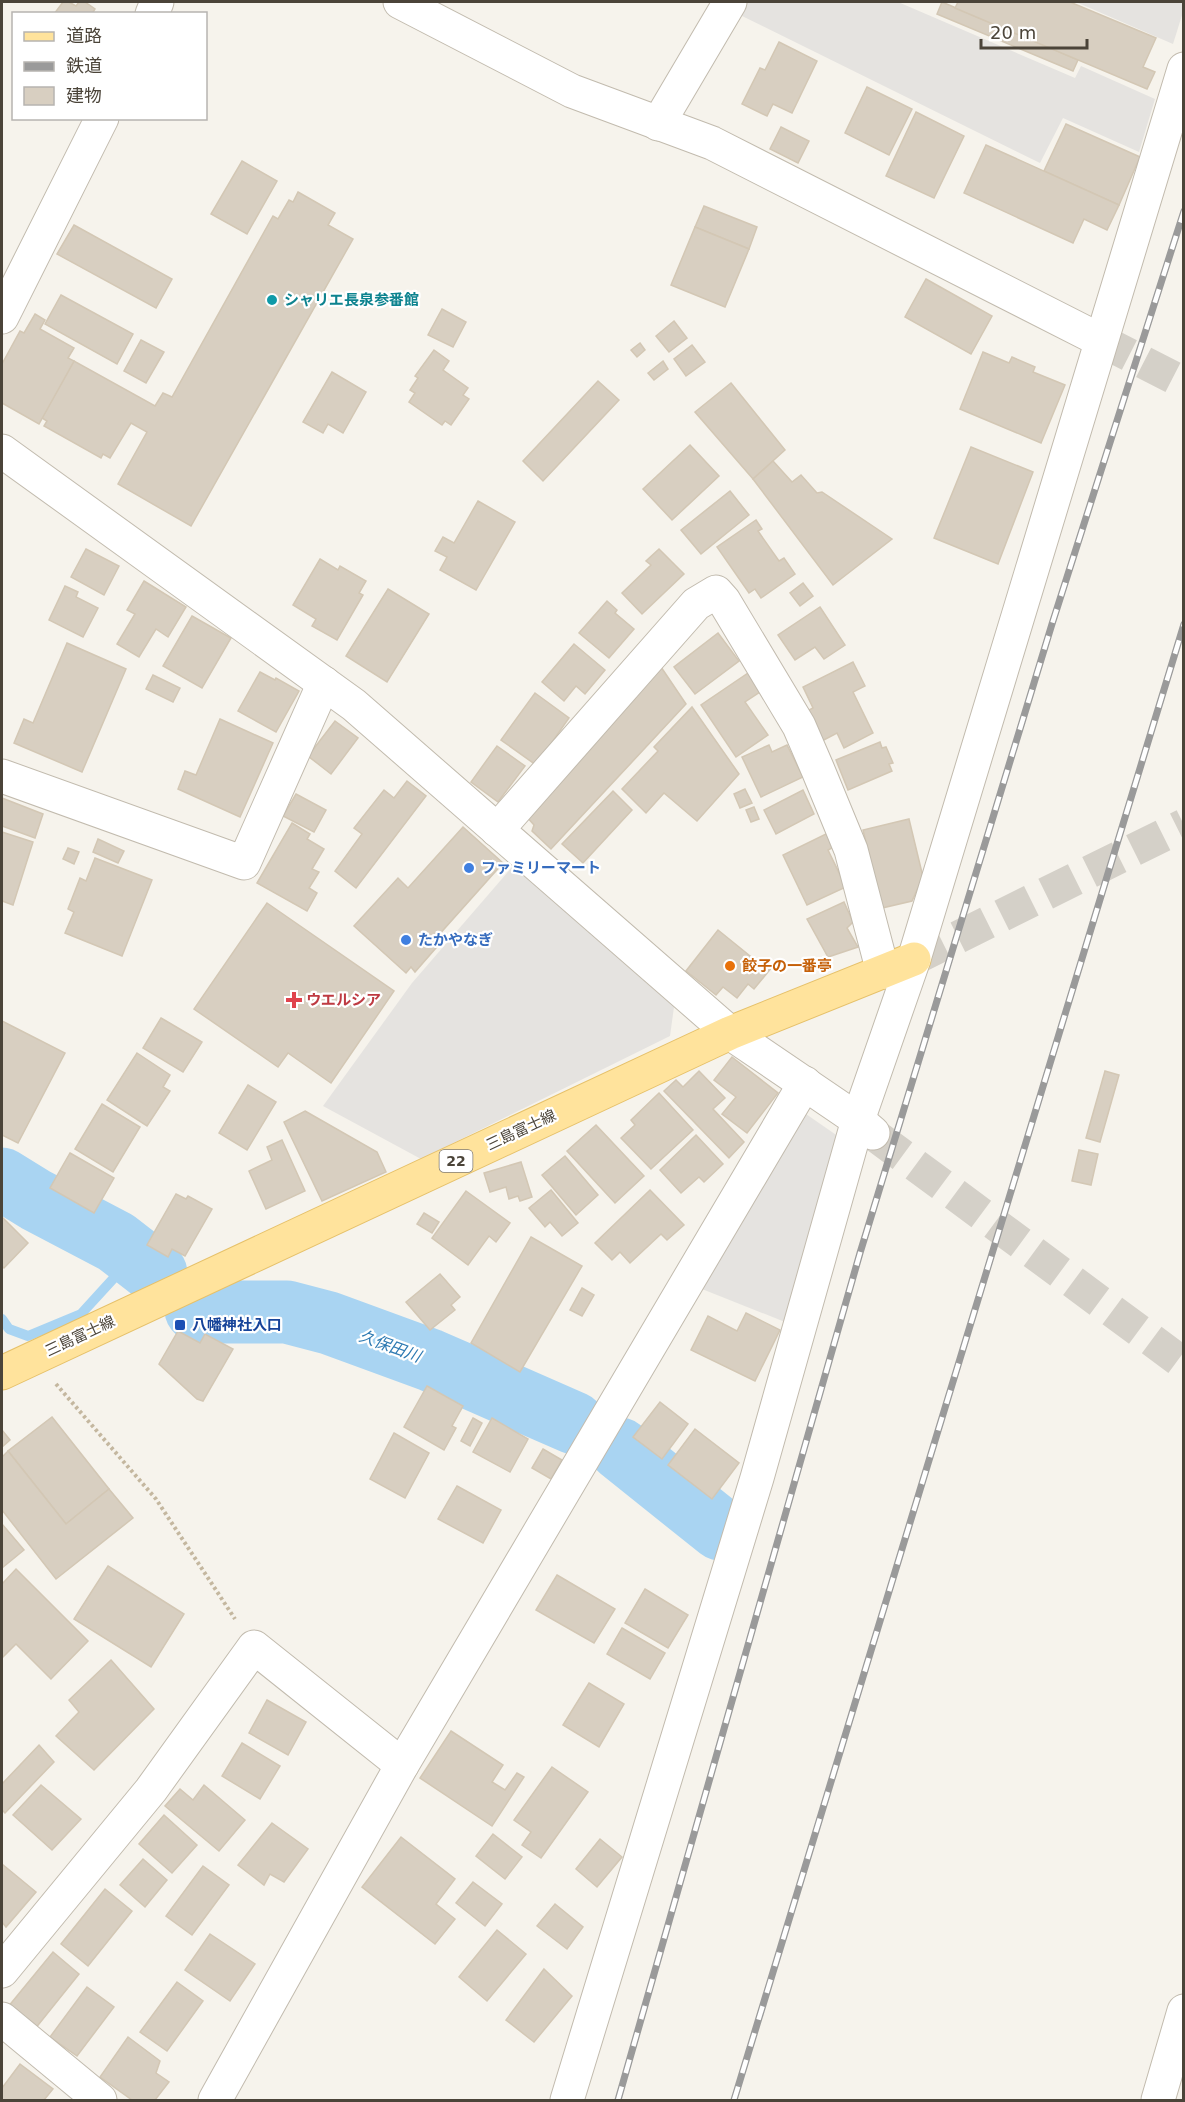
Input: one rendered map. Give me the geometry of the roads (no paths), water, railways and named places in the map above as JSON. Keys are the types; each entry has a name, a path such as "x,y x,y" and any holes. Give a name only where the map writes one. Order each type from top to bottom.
{"main road":[{"name":"三島富士線","path":"2,1373 730,1033 914,959"}],"street":[{"path":"400,2 572,91 712,143 1100,340"},
{"path":"658,124 730,2"},
{"path":"567,2100 757,1478 867,1128 914,959 1184,69"},
{"path":"2,317 101,120"},
{"path":"2,451 354,705 730,1033 867,1128"},
{"path":"497,830 696,604 716,592 724,601 799,726 814,759 851,850 883,972"},
{"path":"2,776 244,863 324,682"},
{"path":"215,2100 402,1765 805,1083"},
{"path":"2,1971 152,1790 254,1647 402,1765"},
{"path":"1158,2100 1184,2011"},
{"path":"2,2019 100,2100"}],"waterway":[{"name":"久保田川","path":"2,1179 36,1200 116,1242 156,1273"},
{"path":"2,1319 9,1329 28,1336 81,1314 134,1256"},
{"name":"久保田川","path":"196,1310 287,1312 329,1323 430,1360 574,1423"},
{"name":"久保田川","path":"620,1449 720,1529"}],"tunnel":[{"path":"1100,340 1184,383"},
{"path":"914,959 1184,825"},
{"path":"876,1136 1184,1364"}],"railway":[{"path":"618,2100 860,1253 1052,624 1184,211"},
{"path":"734,2100 1184,624"}],"place":[{"name":"シャリエ長泉参番館","path":"272,300"},
{"name":"ファミリーマート","path":"469,868"},
{"name":"たかやなぎ","path":"406,940"},
{"name":"餃子の一番亭","path":"730,966"},
{"name":"ウエルシア","path":"294,1000"},
{"name":"八幡神社入口","path":"180,1325"}]}
